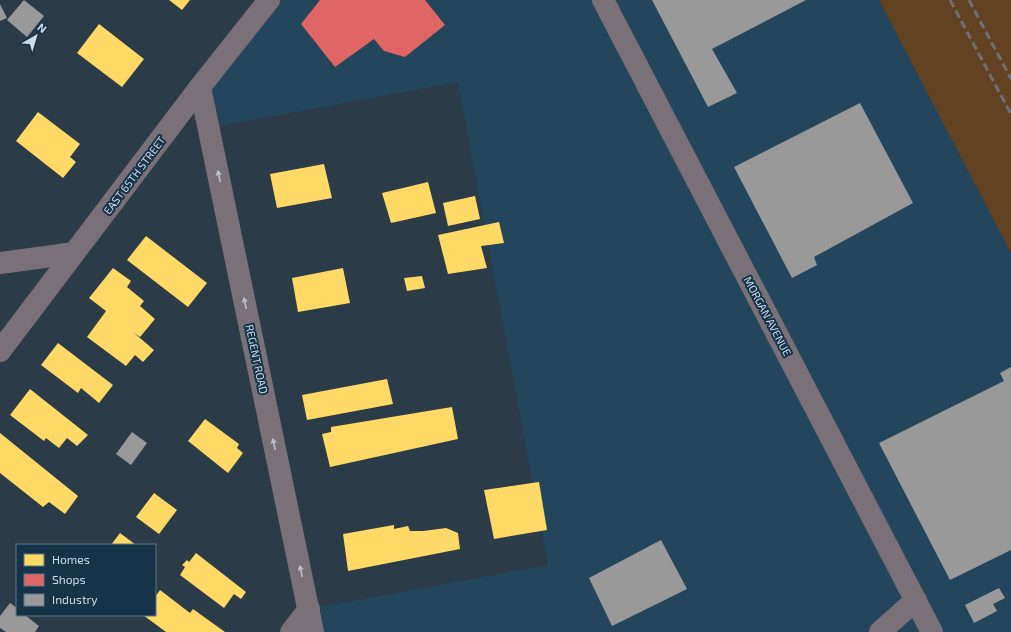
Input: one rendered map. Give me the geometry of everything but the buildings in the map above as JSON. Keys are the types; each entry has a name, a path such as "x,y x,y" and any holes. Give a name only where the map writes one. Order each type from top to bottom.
{"street":[{"name":"EAST 65TH STREET","path":"0,350 200,87 269,0"},
{"name":"MORGAN AVENUE","path":"603,0 932,632"},
{"name":"REGENT ROAD","path":"200,87 313,632"},
{"path":"0,263 74,253"},
{"path":"880,632 916,600"},
{"path":"291,632 309,609"}],"shaded area":[{"path":"269,0 1011,0 1011,632 313,632 309,609 548,565 458,82 209,128 200,87"},
{"path":"879,0 1011,0 1011,253"}],"railway":[{"path":"950,0 1011,114"},
{"path":"969,0 1011,79"}]}
